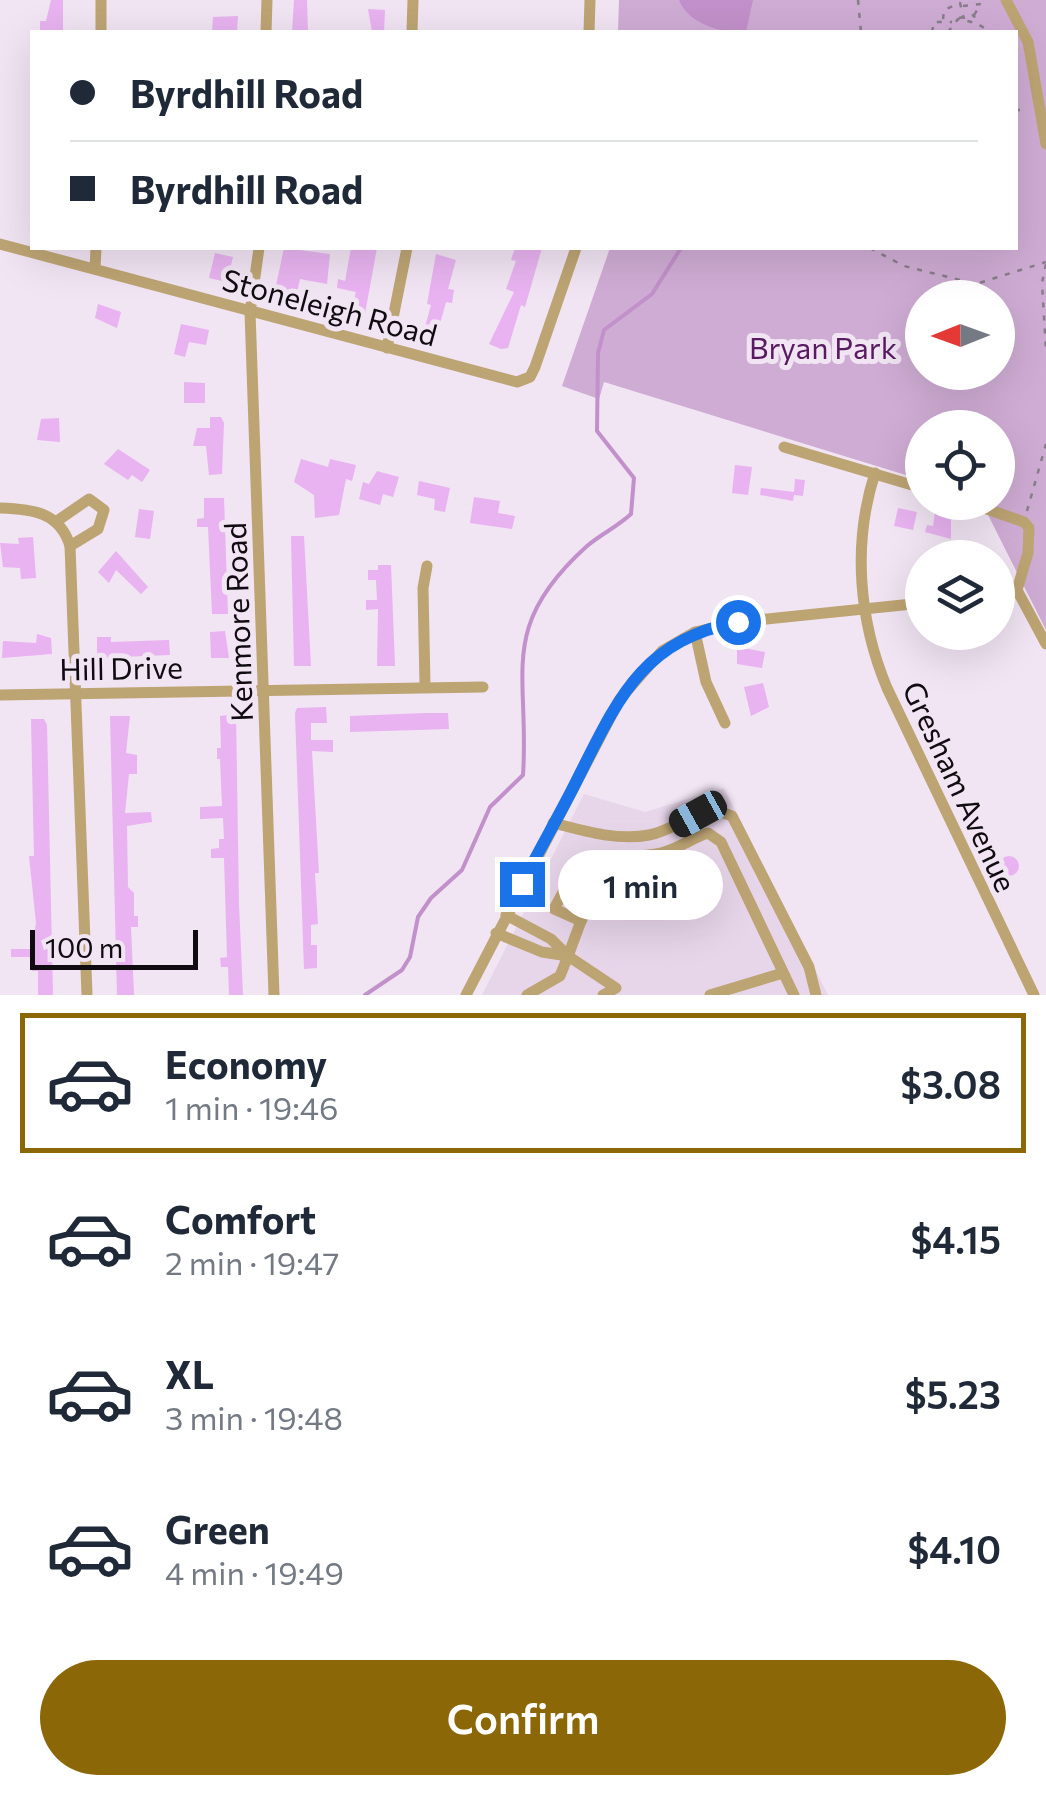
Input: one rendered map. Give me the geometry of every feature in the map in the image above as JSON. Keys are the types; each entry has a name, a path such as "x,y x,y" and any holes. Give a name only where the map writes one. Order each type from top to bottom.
{"street":[{"path":"100,30 101,0"},
{"path":"266,30 267,0"},
{"path":"412,30 413,0"},
{"path":"589,30 590,0"},
{"path":"1006,0 1028,42 1046,144"},
{"name":"Stoneleigh Road","path":"0,244 516,382 530,377 575,250"},
{"path":"95,270 96,250"},
{"name":"Kenmore Road","path":"260,250 250,312 274,995"},
{"path":"387,348 407,250"},
{"path":"784,446 905,483"},
{"name":"Gresham Avenue","path":"875,473 866,513 863,609 887,688 1034,995"},
{"path":"57,521 89,499 104,510 98,528 70,546"},
{"path":"0,508 33,510 57,521 70,546 86,995"},
{"path":"1015,519 1024,522 1031,535 1016,590 1046,644"},
{"path":"425,686 423,588 427,566"},
{"path":"466,995 631,682 662,652 694,632 748,621 905,605"},
{"path":"694,632 706,682 724,724"},
{"name":"Hill Drive","path":"0,694 483,686"},
{"path":"554,823 635,837 666,830 710,810 732,816 809,967 816,995"},
{"path":"581,921 554,909 571,872 590,858 668,851 702,834 718,838 794,995"},
{"path":"527,995 560,976 611,859"},
{"path":"506,915 551,939 568,956 620,992"},
{"path":"496,933 542,952 568,956"},
{"path":"710,995 782,973"},
{"path":"602,995 620,992"}],"path":[{"path":"858,0 861,30"},
{"path":"960,3 960,19"},
{"path":"943,19 943,12 960,3 981,4 974,15 960,19 950,30"},
{"path":"952,7 960,19"},
{"path":"974,15 976,23"},
{"path":"932,30 934,22 943,19 960,19 988,30"},
{"path":"1018,110 1040,110"},
{"path":"874,250 904,266 976,284 1046,263 1042,283 1046,351"},
{"path":"1024,522 1046,444"}],"shaded area":[{"path":"679,0 753,0 746,30 707,26 684,9"},
{"path":"724,788 828,995 482,995 584,794 645,812"}],"green space":[{"name":"Bryan Park","path":"619,0 1046,0 1046,630 1015,568 1015,540 1001,540 991,520 1015,520 1015,410 905,410 905,475 604,382 599,399 562,386 609,250 1018,250 1018,30 618,30"}],"building":[{"path":"51,0 63,0 63,30 40,30 40,21 46,21"},
{"path":"294,0 307,0 308,30 292,30"},
{"path":"368,9 385,10 384,30 372,30"},
{"path":"238,16 237,30 212,30 213,17"},
{"path":"284,250 330,254 327,284 300,279 295,301 278,296 280,291 275,290"},
{"path":"351,250 377,250 364,319 349,315 356,292 337,288 338,279 345,281"},
{"path":"514,250 541,250 525,307 521,305 508,348 501,349 489,344 514,292 506,289 516,261 511,260"},
{"path":"215,253 233,257 227,282 209,278"},
{"path":"436,254 456,260 448,289 454,290 452,303 446,302 435,342 422,338 431,305 427,304"},
{"path":"98,304 121,312 117,328 95,318"},
{"path":"181,324 209,330 206,345 189,342 185,357 174,354"},
{"path":"184,382 205,383 205,403 184,403"},
{"path":"210,417 221,417 224,423 222,474 209,475 206,446 193,446 197,428 210,428"},
{"path":"59,418 60,442 37,440 41,419"},
{"path":"118,449 150,470 142,482 132,475 128,480 104,464"},
{"path":"301,459 328,467 330,459 356,465 352,481 346,479 339,515 315,518 314,495 294,482"},
{"path":"735,465 752,467 748,495 732,493"},
{"path":"377,471 399,477 393,497 383,494 380,505 359,499 363,482 369,484"},
{"path":"795,479 805,480 803,496 794,495 793,501 760,495 761,488 794,492"},
{"path":"419,481 450,488 445,512 434,510 435,499 417,495"},
{"path":"474,497 500,501 498,513 515,516 512,529 470,523"},
{"path":"204,498 224,498 228,614 212,614 208,527 197,527 197,519 204,518"},
{"path":"898,508 905,509 905,520 915,520 913,530 894,526"},
{"path":"139,509 154,511 150,539 135,537"},
{"path":"934,520 951,520 951,539 925,532 927,525 933,526"},
{"path":"291,536 304,536 311,666 294,666"},
{"path":"33,537 36,578 21,579 20,568 3,567 0,543 19,544 18,538"},
{"path":"116,551 148,587 141,594 116,570 109,583 98,572"},
{"path":"378,565 391,565 395,666 377,666 378,609 366,610 366,600 377,600 376,580 368,580 368,570 378,570"},
{"path":"225,631 229,658 211,658 210,632"},
{"path":"37,634 51,638 52,654 2,658 3,641 36,643"},
{"path":"97,637 111,637 111,642 169,640 170,655 97,658"},
{"path":"737,647 765,652 762,668 737,664"},
{"path":"763,683 769,707 751,716 744,687"},
{"path":"326,707 327,723 311,723 311,740 333,740 333,752 312,751 319,873 315,873 318,924 311,925 311,945 317,945 317,968 304,969 295,713 297,708"},
{"path":"448,713 449,729 350,732 350,716"},
{"path":"236,714 243,995 229,995 228,967 221,967 220,958 227,957 224,858 211,858 211,849 219,848 219,839 224,839 223,818 200,819 200,807 222,806 217,759 217,748 221,748 220,716"},
{"path":"110,716 130,716 126,753 137,755 137,774 129,774 125,813 151,812 152,822 127,826 128,887 134,893 134,916 138,916 138,927 131,927 134,995 117,995"},
{"path":"31,719 44,719 47,725 53,995 38,995 38,971 32,971 32,957 11,957 11,949 32,949 36,923 29,856 34,856"},
{"path":"1005,856 1013,856 1019,866 1013,876 1005,876 999,870 999,862"}],"waterway":[{"path":"365,995 402,970 410,957 418,917 431,898 462,870 490,807 523,775 522,679 529,628 558,575 587,546 631,514 634,478 597,431 598,353 604,330 652,294 680,250"}],"route":[{"path":"522,884 631,682 662,652 694,632 738,622"}]}
